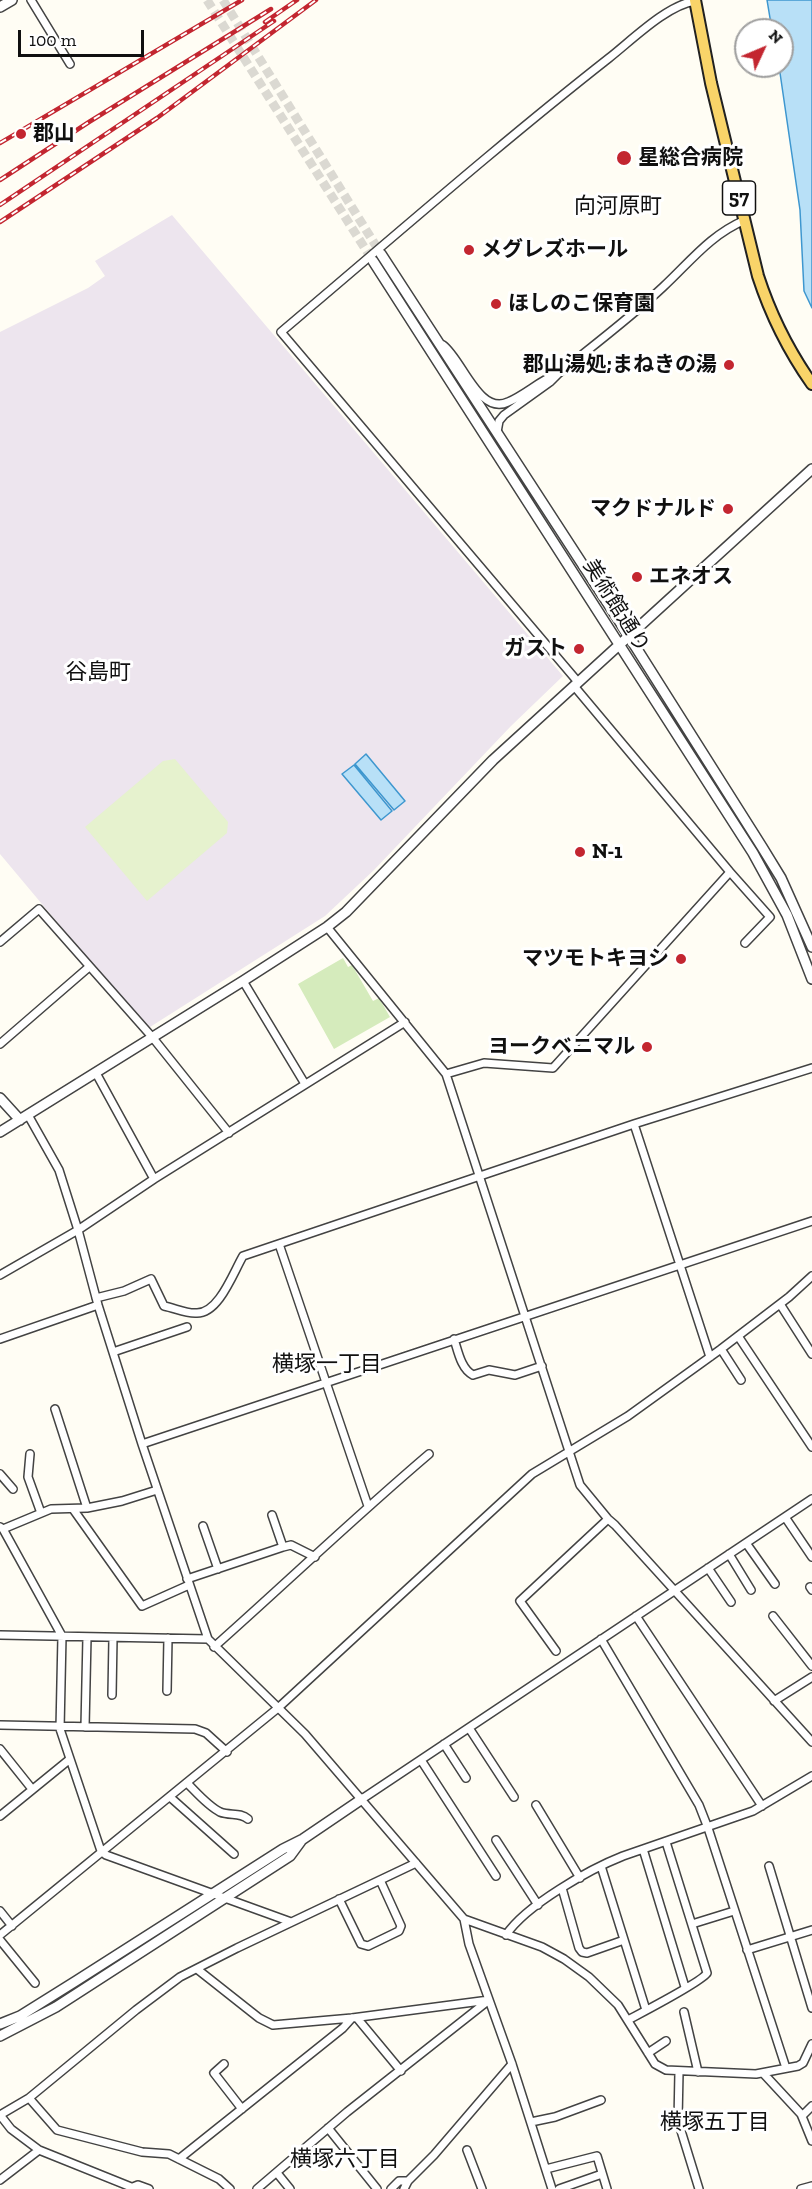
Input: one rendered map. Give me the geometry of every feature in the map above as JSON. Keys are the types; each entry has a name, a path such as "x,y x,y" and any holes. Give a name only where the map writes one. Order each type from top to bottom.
{"main road":[{"name":"57","path":"695,0 706,61 766,301 780,334 812,384"}],"street":[{"path":"0,7 12,0"},
{"path":"31,0 70,64"},
{"path":"695,0 665,15 583,78 281,332 730,872 770,917 746,944"},
{"path":"497,434 497,425 501,418 550,382 652,297 709,241 727,228 745,220"},
{"name":"美術館通り","path":"381,254 776,870 812,947"},
{"name":"美術館通り","path":"373,261 772,885 787,915 812,979"},
{"path":"437,342 450,351 489,403 509,402 548,377 559,373"},
{"path":"0,1132 327,927 362,897 494,760 812,469"},
{"path":"446,1074 484,1063 553,1068 730,872"},
{"path":"0,942 39,909 153,1038 229,1133"},
{"path":"327,927 446,1074 580,1485 608,1519 812,1742"},
{"path":"0,1044 89,967"},
{"path":"243,981 305,1084"},
{"path":"0,1275 78,1230 154,1179 405,1022"},
{"path":"0,1340 151,1279 164,1306 199,1314 212,1307 220,1299 243,1256 812,1068"},
{"path":"96,1072 154,1179"},
{"path":"0,1098 24,1117 59,1170 112,1352 207,1639 312,1742 464,1919 542,1947 564,1959 597,1983 618,2005 655,2064 663,2070 763,2073 794,2068 803,2063 812,2044"},
{"path":"634,1125 710,1357"},
{"path":"142,1444 812,1221"},
{"path":"279,1244 368,1506"},
{"path":"35,1983 0,1938 12,1926 278,1708 532,1474 628,1416 721,1349 780,1304 812,1276"},
{"path":"780,1304 812,1354"},
{"path":"112,1352 187,1327"},
{"path":"738,1336 812,1447"},
{"path":"454,1339 463,1366 473,1375 489,1370 515,1375 542,1366"},
{"path":"721,1349 741,1380"},
{"path":"54,1409 87,1508"},
{"path":"30,1454 28,1477 41,1514"},
{"path":"214,1647 315,1557 368,1506 429,1454"},
{"path":"1,1476 13,1489"},
{"path":"157,1490 122,1501 87,1508 51,1509 2,1528 62,1636 60,1726 70,1759 101,1851 106,1856 291,1922"},
{"path":"0,2024 20,2016 283,1849 303,1839 812,1498"},
{"path":"73,1509 141,1606 218,1569 291,1545 315,1557"},
{"path":"272,1515 283,1548"},
{"path":"785,1517 812,1557"},
{"path":"556,1651 520,1601 608,1519"},
{"path":"203,1526 218,1569"},
{"path":"746,1543 775,1584"},
{"path":"729,1554 751,1590"},
{"path":"708,1568 731,1602"},
{"path":"636,1616 762,1806"},
{"path":"773,1616 812,1666"},
{"path":"0,1635 207,1639"},
{"path":"85,1727 87,1637"},
{"path":"112,1695 113,1638"},
{"path":"167,1691 168,1638"},
{"path":"601,1639 699,1805 786,2068"},
{"path":"774,1701 812,1677"},
{"path":"0,1725 195,1728 206,1733 227,1752"},
{"path":"469,1728 514,1797"},
{"path":"444,1744 466,1778"},
{"path":"0,1749 32,1790"},
{"path":"0,1816 70,1759"},
{"path":"421,1760 496,1876"},
{"path":"506,1935 514,1925 562,1888 618,1857 708,1828 762,1806 812,1776"},
{"path":"188,1783 221,1813 243,1815 248,1819"},
{"path":"170,1797 234,1854"},
{"path":"536,1805 580,1878"},
{"path":"0,2036 56,2007 290,1856 303,1839"},
{"path":"496,1840 538,1905"},
{"path":"628,2020 685,1987 699,1982 707,1973 666,1842"},
{"path":"643,1849 685,1987"},
{"path":"149,2189 138,2185 134,2188 39,2150 11,2129 0,2115 29,2098 180,1977 416,1863"},
{"path":"601,1866 646,2010"},
{"path":"769,1866 812,2008"},
{"path":"339,1899 361,1944 368,1946 399,1931 401,1926 380,1880"},
{"path":"562,1888 582,1952 587,1953 624,1940"},
{"path":"0,1911 12,1926"},
{"path":"692,1924 734,1911"},
{"path":"464,1919 469,1944 512,2064 552,2189"},
{"path":"747,1950 812,1930"},
{"path":"197,1969 241,2004 273,2025 355,2018 489,2001"},
{"path":"257,2189 328,2128 489,2001"},
{"path":"684,2012 698,2072"},
{"path":"355,2018 401,2071"},
{"path":"179,2159 355,2018"},
{"path":"648,2053 666,2041"},
{"path":"224,2064 214,2073 242,2109"},
{"path":"404,2189 408,2181 434,2155 512,2064"},
{"path":"679,2072 678,2121 699,2189"},
{"path":"763,2073 802,2116 812,2141"},
{"path":"29,2098 57,2130 142,2152 169,2154 219,2180 230,2189"},
{"path":"531,2122 555,2117 601,2100"},
{"path":"802,2116 812,2106"},
{"path":"328,2128 377,2189"},
{"path":"0,2180 39,2150"},
{"path":"467,2150 482,2189"},
{"path":"546,2169 597,2156 607,2189"},
{"path":"277,2173 290,2189"},
{"path":"559,2189 603,2174"},
{"path":"391,2189 399,2181 408,2181"},
{"path":"801,2189 812,2186"}],"shaded area":[{"path":"172,215 563,676 511,726 374,870 325,916 150,1027 88,959 0,854 0,332 88,288 105,276 95,261"}],"green space":[{"path":"175,759 228,822 227,833 147,901 85,827 163,761"},
{"path":"343,958 348,967 352,965 373,1001 379,998 390,1017 334,1049 298,984"}],"water":[{"path":"767,0 812,0 812,308 804,291 800,210 781,78 794,78 794,18 770,18"},
{"path":"366,754 405,801 394,810 355,764"},
{"path":"354,765 392,811 381,820 342,774"}],"tunnel":[{"path":"207,0 373,261"},
{"path":"223,0 381,254"}],"railway":[{"path":"0,143 242,0"},
{"path":"265,22 297,0"},
{"path":"0,222 157,118 316,0"},
{"path":"0,180 271,9"},
{"path":"0,205 274,21"}],"place":[{"name":"郡山","path":"21,134"},
{"name":"星総合病院","path":"624,158"},
{"name":"メグレズホール","path":"469,250"},
{"name":"ほしのこ保育園","path":"496,304"},
{"name":"郡山湯処;まねきの湯","path":"729,365"},
{"name":"マクドナルド","path":"728,509"},
{"name":"エネオス","path":"637,577"},
{"name":"ガスト","path":"579,649"},
{"name":"N-1","path":"580,852"},
{"name":"マツモトキヨシ","path":"681,959"},
{"name":"ヨークベニマル","path":"647,1047"}],"district":[{"name":"向河原町","path":"618,207"},
{"name":"谷島町","path":"98,673"},
{"name":"横塚一丁目","path":"327,1365"},
{"name":"横塚五丁目","path":"715,2123"},
{"name":"横塚六丁目","path":"345,2160"}]}
